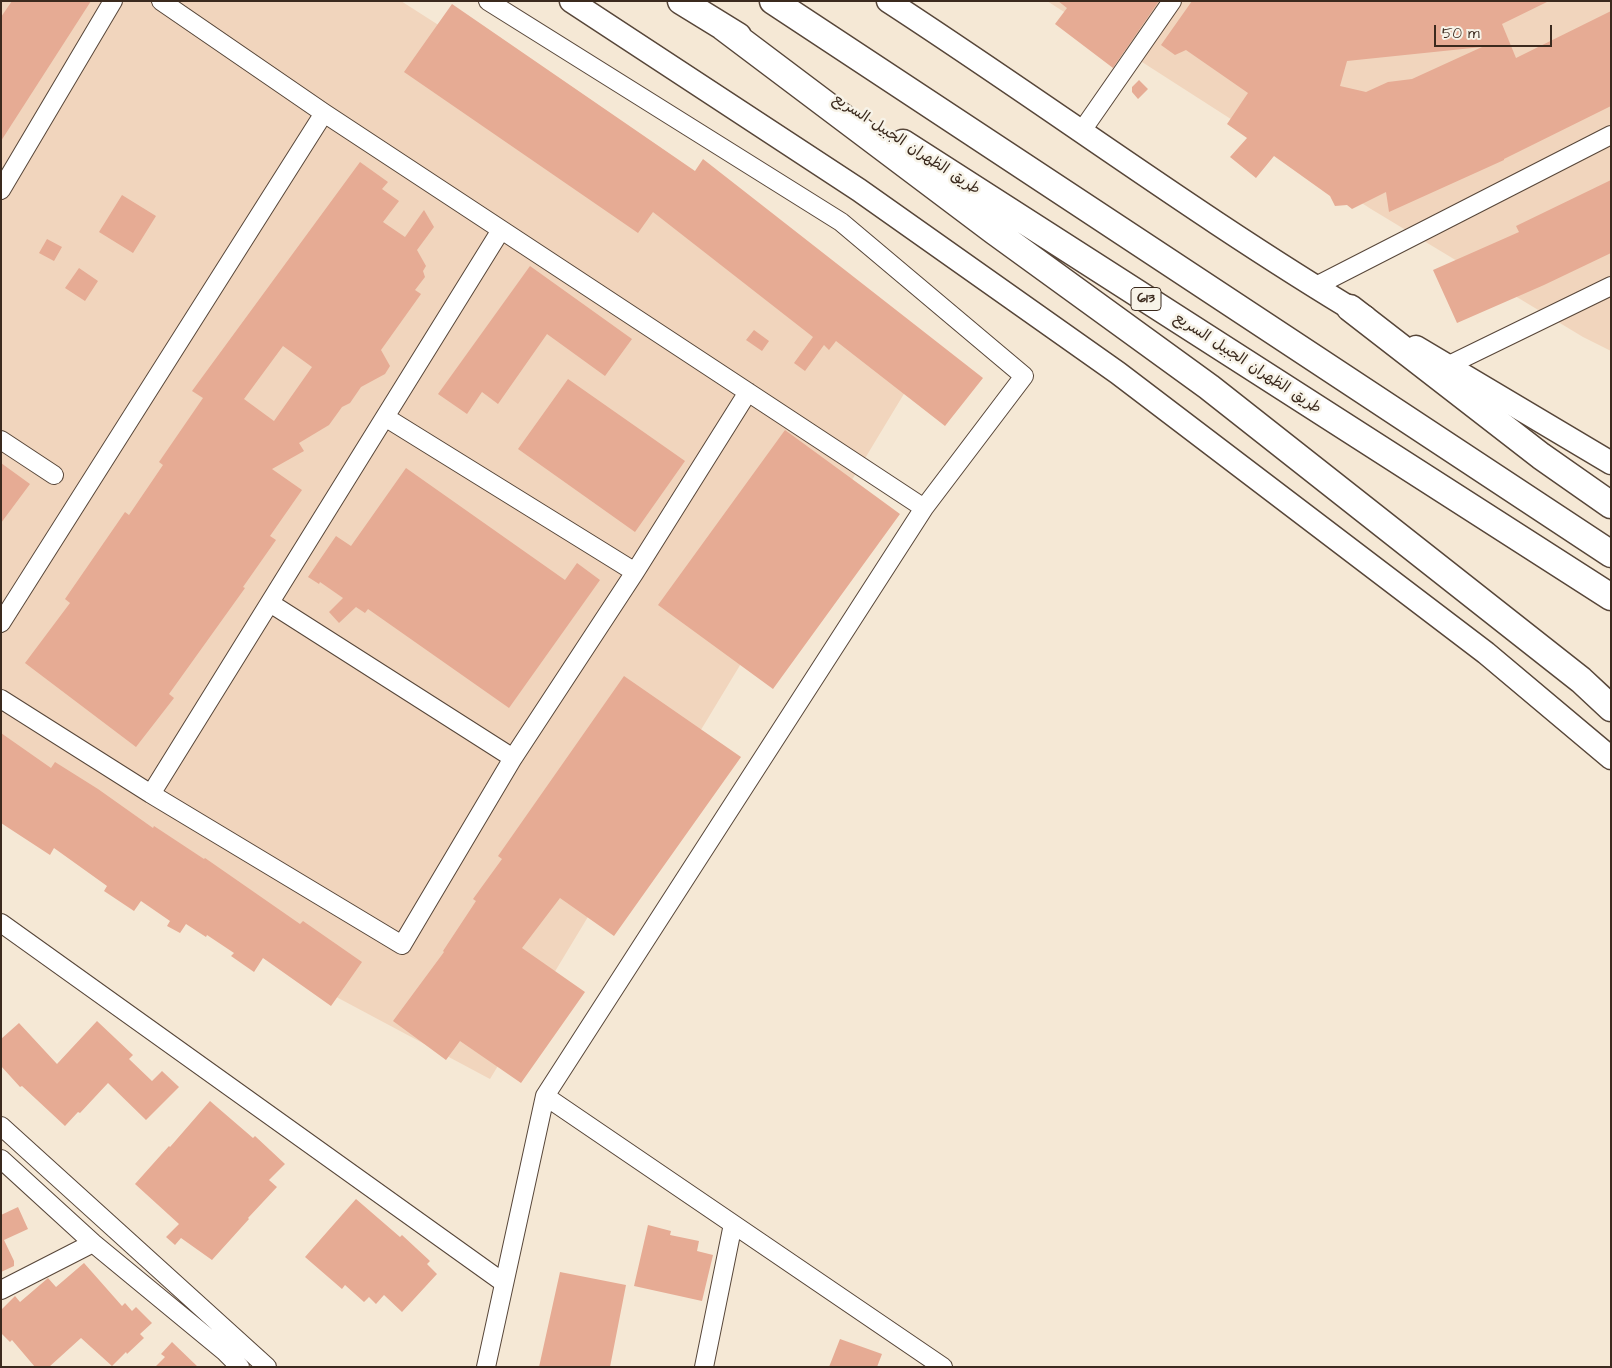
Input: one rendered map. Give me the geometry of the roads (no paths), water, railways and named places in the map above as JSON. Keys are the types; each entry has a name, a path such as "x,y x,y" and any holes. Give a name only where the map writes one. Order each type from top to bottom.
{"highway":[{"name":"طريق الظهران الجبيل السريع","path":"681,1 1611,597"},
{"path":"773,1 1611,554"},
{"path":"723,27 994,231 1210,387 1581,680 1611,708"},
{"path":"1350,308 1541,456 1611,505"}],"main road":[{"path":"571,1 859,190 1118,373 1486,653 1611,758"},
{"path":"888,1 979,60 1081,132 1314,287 1611,463"}],"street":[{"path":"2,189 113,1"},
{"path":"161,1 324,114 924,508"},
{"path":"486,1367 545,1096 924,508 1024,376 841,222 488,1"},
{"path":"1081,132 1172,1"},
{"path":"1,624 324,114"},
{"path":"1314,287 1611,135"},
{"path":"150,794 502,230"},
{"path":"1447,366 1611,286"},
{"path":"1,699 150,794 402,945 513,758 635,572 748,392"},
{"path":"386,417 635,572"},
{"path":"1,440 54,475"},
{"path":"270,603 513,758"},
{"path":"1,923 504,1284"},
{"path":"545,1096 943,1367"},
{"path":"1,1126 267,1367"},
{"path":"1,1159 93,1243 224,1351 240,1367"},
{"path":"704,1367 733,1224"},
{"path":"1,1290 93,1243"}]}
